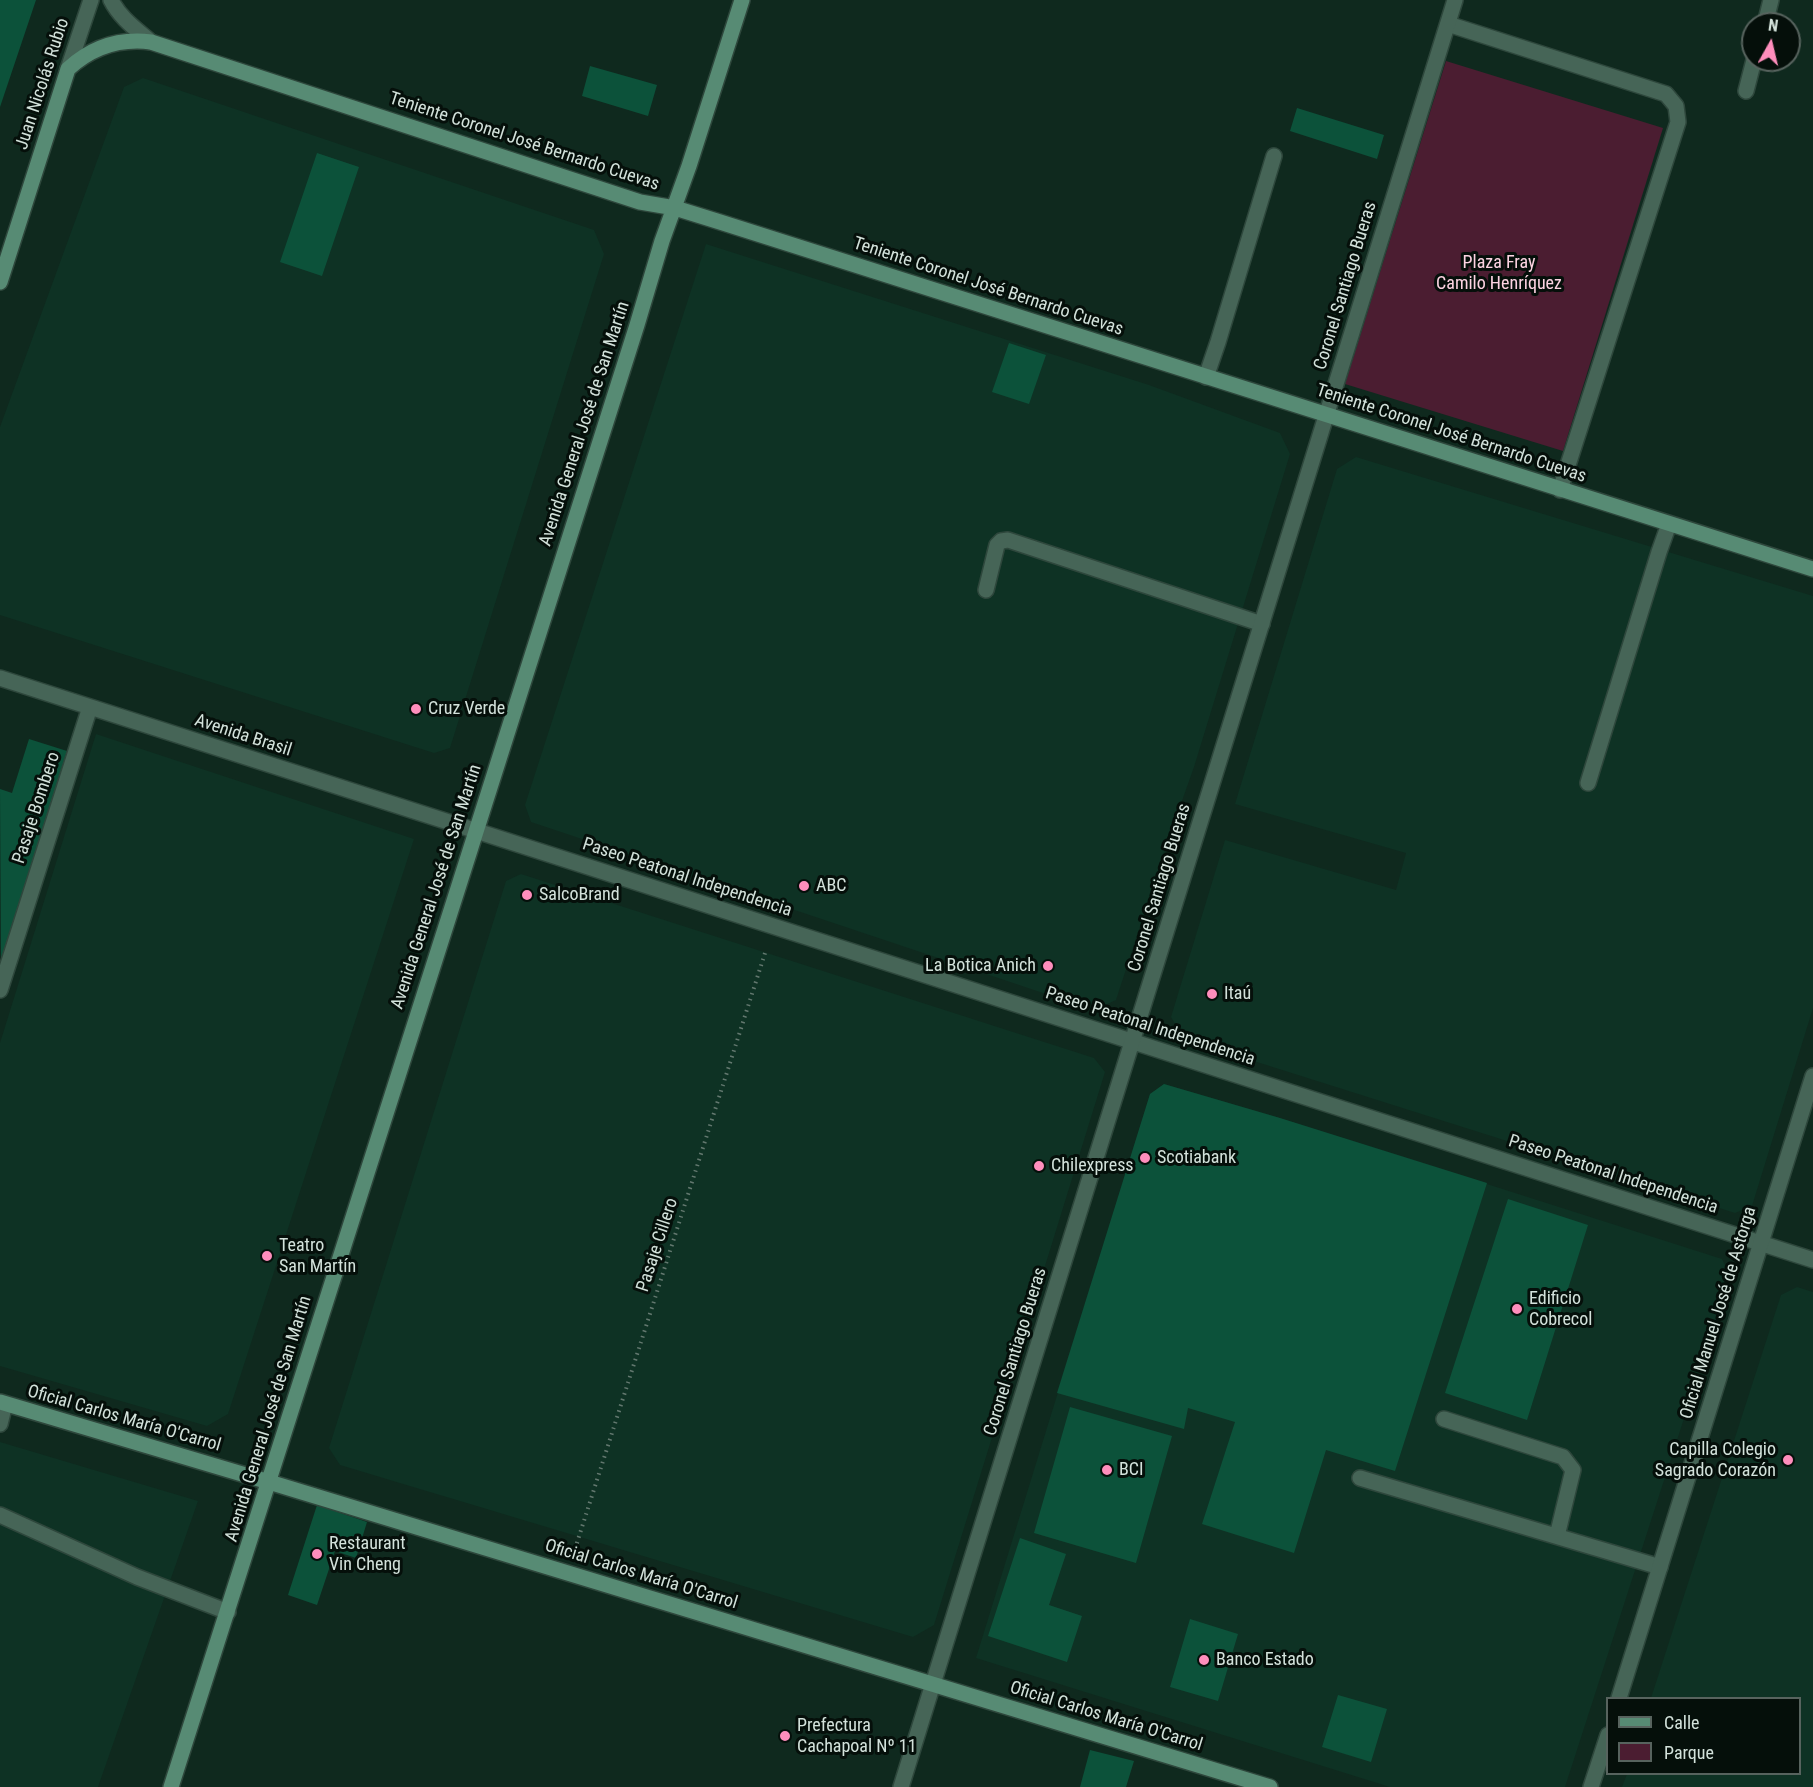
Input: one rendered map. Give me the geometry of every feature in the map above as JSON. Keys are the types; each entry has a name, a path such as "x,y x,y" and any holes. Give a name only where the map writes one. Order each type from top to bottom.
{"main road":[{"name":"Avenida General José de San Martín","path":"171,1787 662,242 742,0"},
{"name":"Teniente Coronel José Bernardo Cuevas","path":"68,69 91,51 106,45 136,40 151,42 640,202 675,208 1813,569"},
{"name":"Juan Nicolás Rubio","path":"0,282 68,69"},
{"name":"Oficial Carlos María O'Carrol","path":"3,1403 1270,1787"}],"street":[{"name":"Juan Nicolás Rubio","path":"68,69 91,0"},
{"name":"Teniente Coronel José Bernardo Cuevas","path":"111,0 120,14 151,42"},
{"name":"Coronel Santiago Bueras","path":"901,1787 1455,0"},
{"path":"1448,24 1666,94 1676,106 1678,123 1560,490"},
{"path":"1746,91 1751,72"},
{"path":"1206,377 1274,156"},
{"path":"1588,783 1669,525"},
{"path":"986,590 997,545 1001,541 1008,540 1262,624"},
{"name":"Avenida Brasil","path":"0,678 475,830"},
{"name":"Pasaje Bombero","path":"0,990 90,707"},
{"name":"Paseo Peatonal Independencia","path":"475,830 1813,1260"},
{"name":"Oficial Manuel José de Astorga","path":"1619,1697 1813,1076"},
{"path":"0,1424 3,1403"},
{"path":"1444,1419 1563,1457 1570,1463 1573,1470 1557,1536"},
{"path":"1360,1478 1660,1567"},
{"path":"0,1515 137,1577 228,1611"},
{"path":"1591,1787 1606,1741"}],"path":[{"name":"Pasaje Cillero","path":"568,1573 773,926"}],"shaded area":[{"path":"143,78 594,230 604,254 450,748 434,753 0,615 0,427 124,87"},
{"path":"706,244 1149,385 1280,433 1290,454 1194,767 1116,1000 1094,1010 531,822 525,805"},
{"path":"1356,457 1813,596 1813,1008 1752,1206 1735,1213 1184,1039 1171,1017 1225,840 1396,890 1406,853 1235,804 1337,469"},
{"path":"96,734 414,839 228,1414 207,1426 0,1366 0,1043"},
{"path":"521,874 1094,1058 1105,1072 934,1625 913,1637 340,1465 329,1448 506,881"},
{"path":"1164,1084 1280,1118 1722,1259 1730,1276 1565,1787 1390,1787 976,1658 1150,1094"},
{"path":"1797,1287 1813,1292 1813,1787 1622,1787 1627,1775 1801,1775 1801,1697 1651,1697 1781,1295"},
{"path":"0,1442 198,1501 98,1787 0,1787"}],"green space":[{"name":"Plaza Fray Camilo Henríquez","path":"1446,61 1663,128 1563,451 1345,384"}],"building":[{"path":"0,0 36,0 0,107"},
{"path":"590,66 657,85 648,116 582,96"},
{"path":"1297,108 1384,135 1377,159 1290,131"},
{"path":"317,153 359,167 322,276 280,262"},
{"path":"1009,343 1046,355 1029,404 992,392"},
{"path":"29,739 67,751 1,966 0,789 12,793"},
{"path":"1164,1084 1487,1183 1395,1471 1326,1450 1294,1553 1202,1524 1235,1422 1188,1408 1184,1429 1057,1393 1150,1094"},
{"name":"Edificio Cobrecol","path":"1508,1199 1588,1225 1527,1420 1445,1393"},
{"name":"BCI","path":"1070,1407 1172,1436 1136,1563 1034,1533"},
{"name":"Restaurant Vin Cheng","path":"317,1505 367,1522 356,1558 335,1551 317,1605 288,1595"},
{"path":"1020,1538 1066,1554 1049,1605 1082,1616 1067,1662 988,1636"},
{"name":"Banco Estado","path":"1190,1619 1238,1634 1218,1701 1170,1687"},
{"path":"1338,1695 1387,1709 1371,1762 1322,1747"},
{"path":"1090,1750 1134,1761 1126,1787 1080,1787"}],"place":[{"name":"Cruz Verde","path":"416,709"},
{"name":"ABC","path":"804,886"},
{"name":"SalcoBrand","path":"527,895"},
{"name":"La Botica Anich","path":"1048,966"},
{"name":"Itaú","path":"1212,994"},
{"name":"Scotiabank","path":"1145,1158"},
{"name":"Chilexpress","path":"1039,1166"},
{"name":"Teatro San Martín","path":"267,1256"},
{"name":"Edificio Cobrecol","path":"1517,1309"},
{"name":"Capilla Colegio Sagrado Corazón","path":"1788,1460"},
{"name":"BCI","path":"1107,1470"},
{"name":"Restaurant Vin Cheng","path":"317,1554"},
{"name":"Banco Estado","path":"1204,1660"},
{"name":"Prefectura Cachapoal Nº 11","path":"785,1736"}]}
